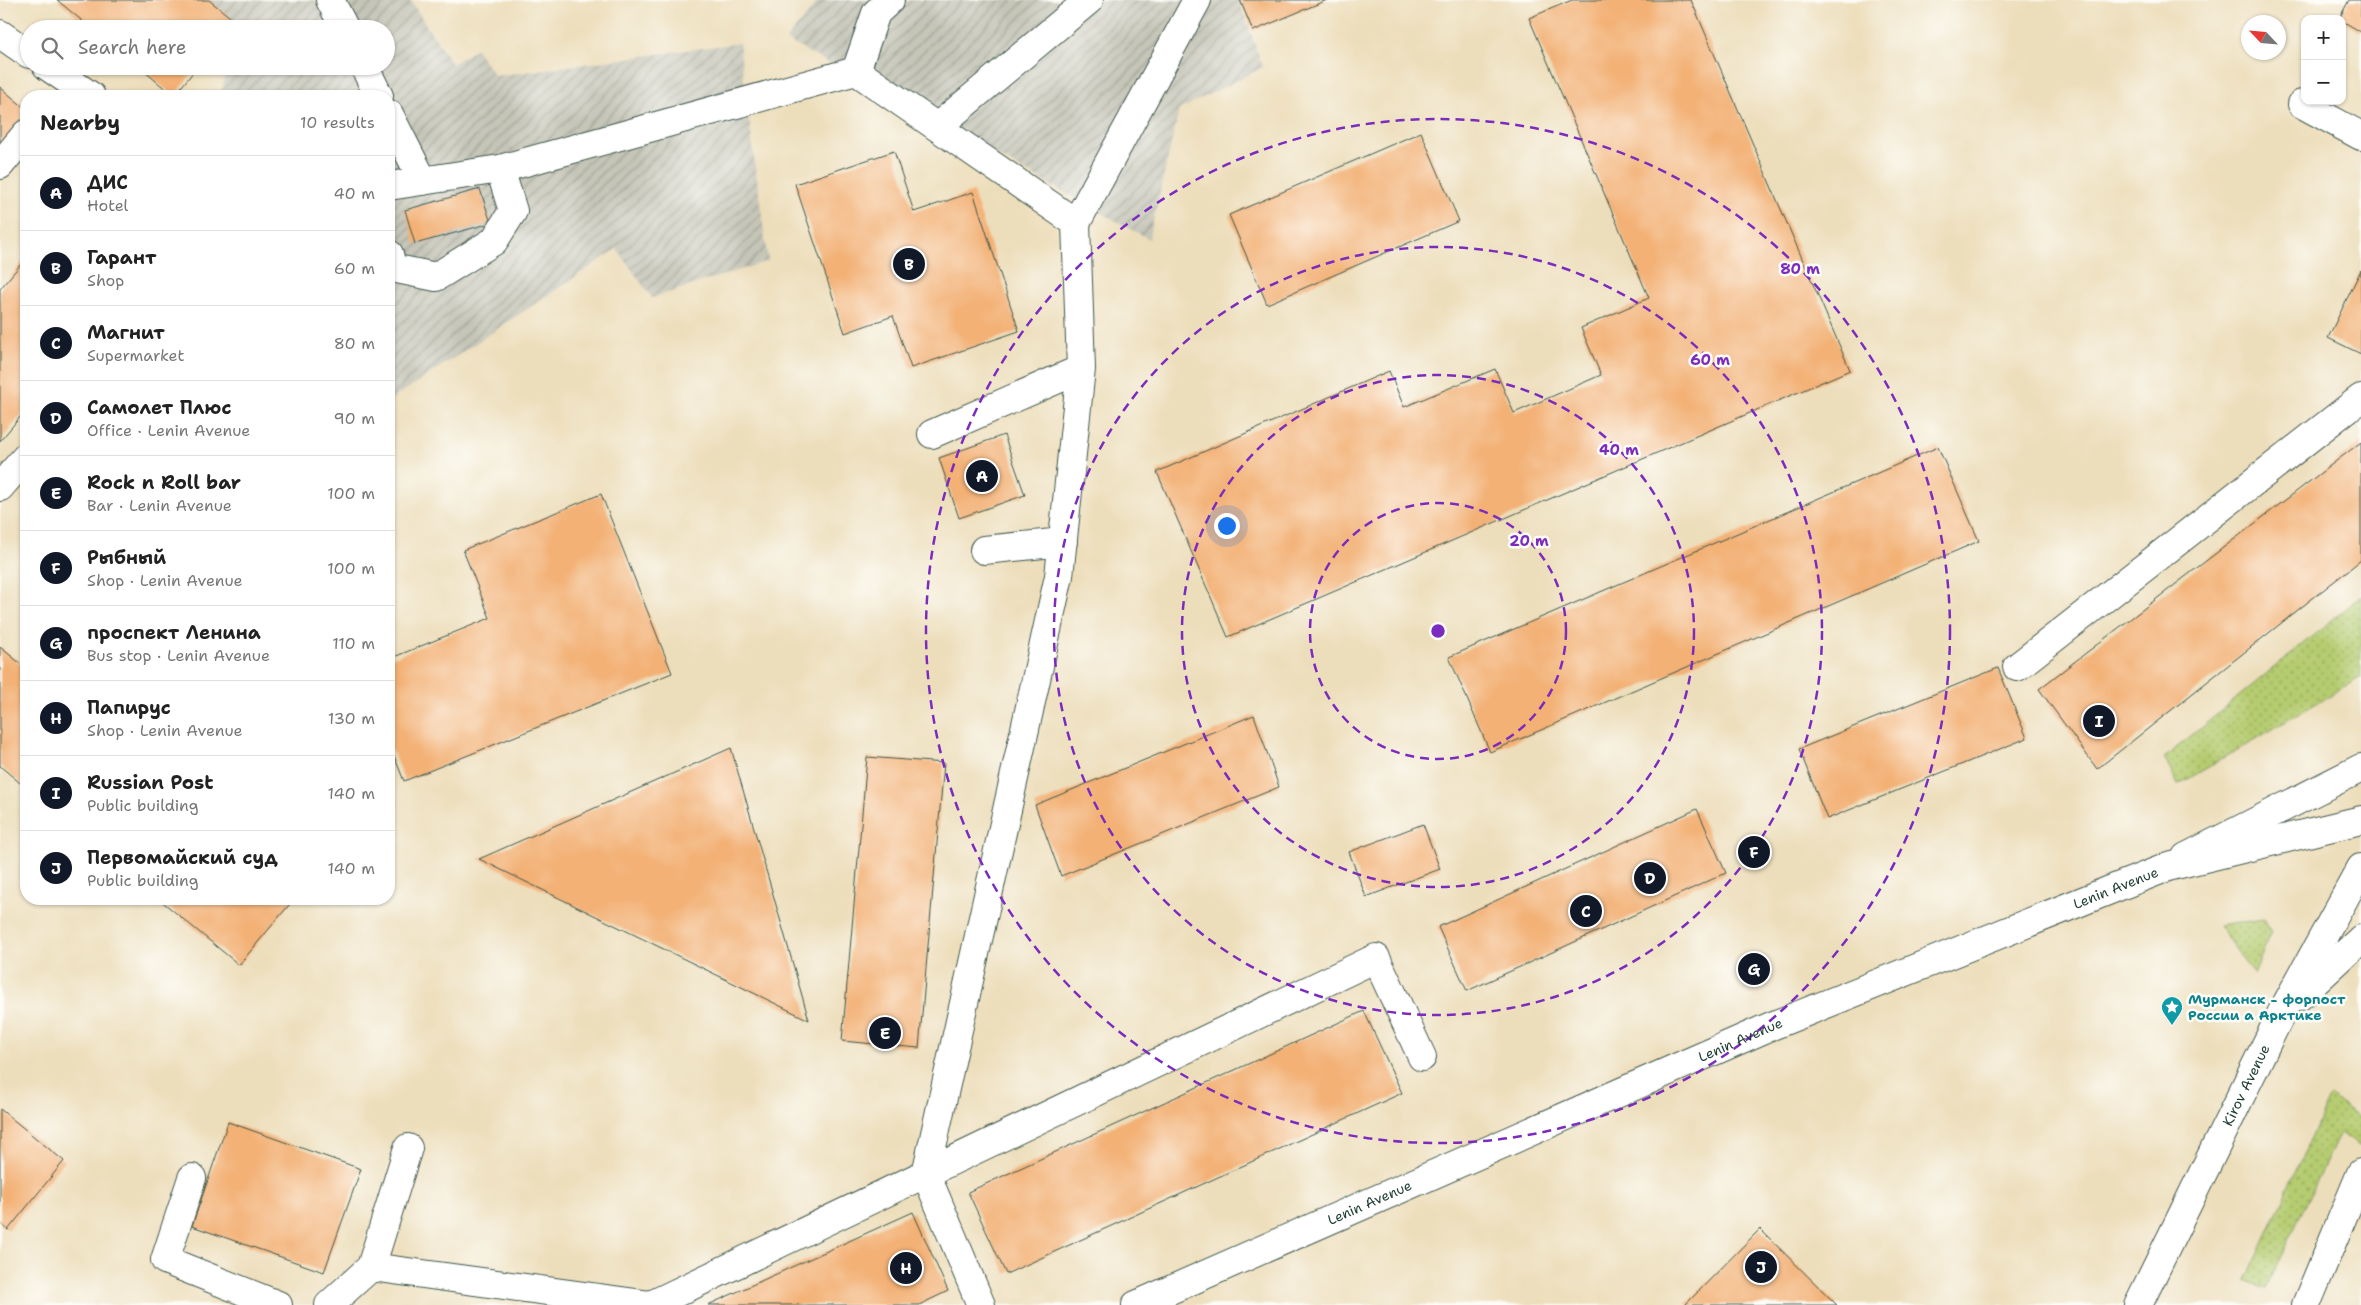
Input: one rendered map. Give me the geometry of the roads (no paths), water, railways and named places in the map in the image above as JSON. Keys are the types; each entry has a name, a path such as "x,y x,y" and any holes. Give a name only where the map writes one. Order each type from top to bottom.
{"main road":[{"path":"330,0 340,20"},
{"path":"856,71 876,13 890,0"},
{"path":"937,127 1089,0"},
{"path":"981,1305 926,1174 1059,576 1081,369 1076,223 1197,0"},
{"path":"0,34 20,48"},
{"path":"856,71 1076,223"},
{"path":"395,185 500,169 856,71"},
{"path":"60,75 82,90"},
{"path":"368,75 376,90"},
{"path":"2304,105 2361,136"},
{"path":"395,126 423,182"},
{"path":"0,165 20,141"},
{"path":"395,269 436,277 494,241 513,211 500,169"},
{"path":"932,434 1081,369"},
{"path":"2017,667 2361,398"},
{"path":"0,487 20,464"},
{"path":"984,550 1063,542"},
{"path":"2168,867 2361,768"},
{"name":"Lenin Avenue","path":"1136,1305 1769,1027 2168,867 2361,820"},
{"name":"Kirov Avenue","path":"2138,1305 2282,1012 2361,868"},
{"path":"2282,1012 2361,938"},
{"path":"371,1267 651,1305 1376,958 1422,1057"},
{"path":"329,1305 371,1267 408,1148"},
{"path":"2306,1305 2361,1173"},
{"path":"192,1178 165,1260 278,1305"}],"place":[{"name":"Гарант","path":"909,264"},
{"name":"ДИС","path":"982,476"},
{"name":"Russian Post","path":"2099,721"},
{"name":"Рыбный","path":"1754,852"},
{"name":"Самолет Плюс","path":"1650,878"},
{"name":"Магнит","path":"1586,911"},
{"name":"проспект Ленина","path":"1754,969"},
{"name":"Мурманск - форпост России а Арктике","path":"2172,1026"},
{"name":"Rock n Roll bar","path":"885,1033"},
{"name":"Первомайский суд","path":"1761,1267"},
{"name":"Папирус","path":"906,1268"}]}
